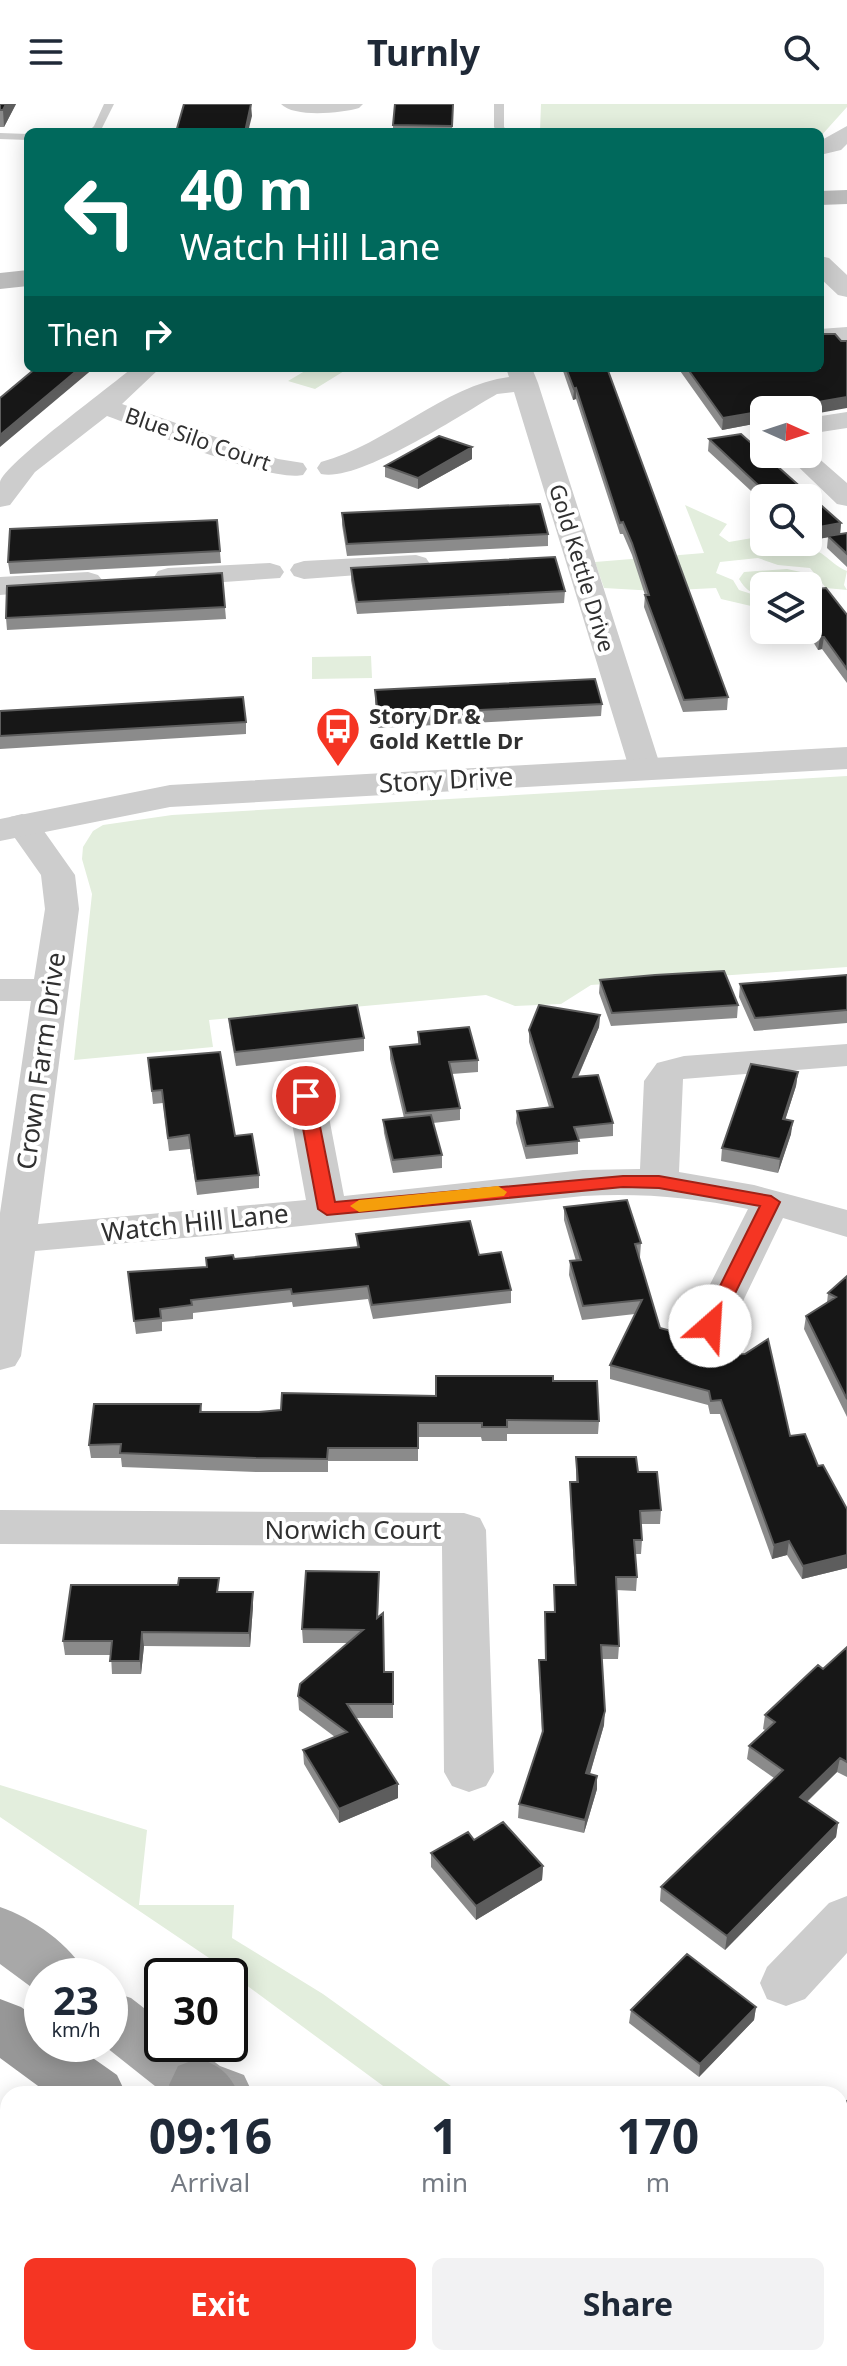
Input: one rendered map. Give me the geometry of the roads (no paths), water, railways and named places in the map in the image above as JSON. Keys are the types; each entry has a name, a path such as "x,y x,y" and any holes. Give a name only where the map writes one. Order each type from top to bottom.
{"highway":[{"path":"0,2025 85,2086"}],"main road":[{"path":"824,175 847,175"},
{"path":"824,198 847,197"},
{"path":"0,256 24,254"},
{"path":"0,281 24,278"},
{"path":"0,1931 35,1958"},
{"path":"128,2030 203,2086"}],"street":[{"path":"292,104 330,107 352,104"},
{"path":"824,147 833,145 847,132"},
{"path":"824,268 847,289"},
{"path":"824,336 847,334"},
{"path":"0,499 25,466 104,406 142,372"},
{"path":"331,468 357,461 491,387 522,376"},
{"name":"Gold Kettle Drive","path":"522,376 645,768"},
{"name":"Blue Silo Court","path":"104,406 273,466 293,469"},
{"path":"822,425 845,423"},
{"path":"814,468 847,498"},
{"path":"549,558 579,556"},
{"path":"304,570 442,563"},
{"path":"143,578 270,572"},
{"path":"0,586 111,580"},
{"name":"Story Drive","path":"11,827 170,796 847,758"},
{"name":"Crown Farm Drive","path":"0,1356 62,909 61,886 52,866 11,827"},
{"path":"0,990 52,990"},
{"path":"659,1182 663,1081 670,1071 684,1067 847,1055"},
{"path":"306,1096 327,1209"},
{"name":"Watch Hill Lane","path":"17,1239 583,1183 659,1182 771,1202 847,1224"},
{"path":"710,1326 771,1202"},
{"name":"Norwich Court","path":"0,1527 464,1530 469,1772"},
{"path":"786,1983 847,1918"}],"lane":[{"path":"99,128 109,104"},
{"path":"499,104 500,128"},
{"path":"1,138 24,137"}],"place":[{"name":"Story Dr & Gold Kettle Dr","path":"338,768"}]}
